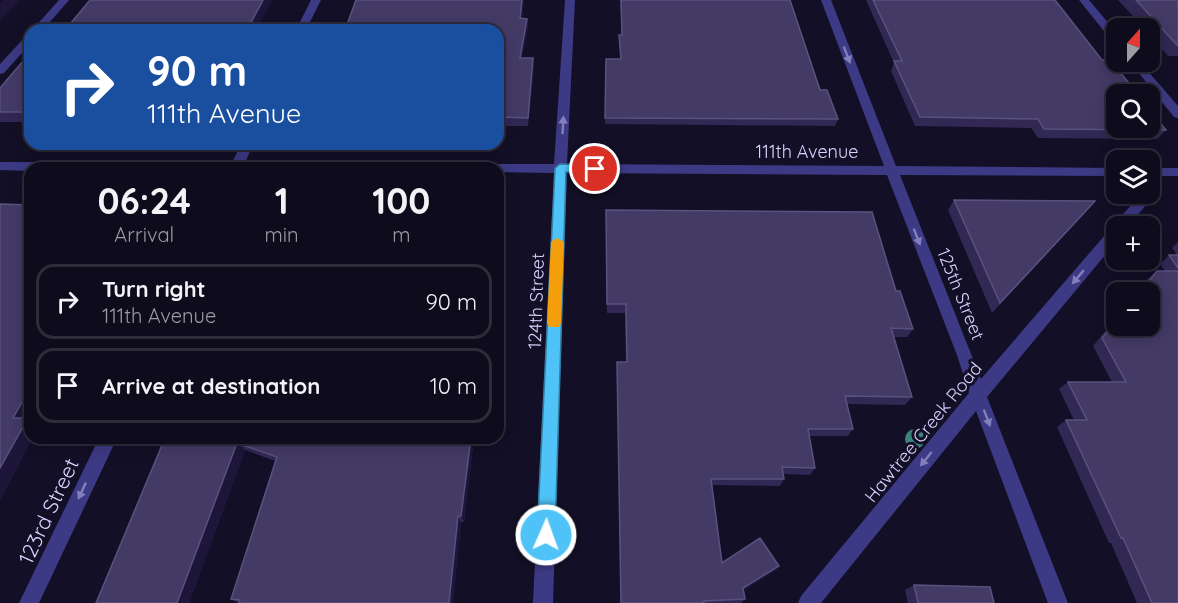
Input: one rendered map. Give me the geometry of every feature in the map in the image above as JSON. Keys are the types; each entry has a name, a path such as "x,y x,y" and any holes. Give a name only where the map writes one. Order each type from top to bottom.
{"street":[{"path":"42,24 64,0"},
{"path":"304,24 316,0"},
{"name":"124th Street","path":"543,603 560,168 570,0"},
{"name":"125th Street","path":"826,0 965,355 978,396 1058,603"},
{"path":"1084,0 1106,27"},
{"path":"0,71 24,45"},
{"path":"1143,72 1178,114"},
{"path":"0,166 24,166"},
{"name":"111th Avenue","path":"504,168 1106,171"},
{"path":"1160,172 1178,172"},
{"path":"1129,216 1138,204"},
{"name":"Hawtree Creek Road","path":"808,603 1106,244"},
{"name":"123rd Street","path":"29,603 105,444"}],"building":[{"path":"90,0 263,0 250,24 70,24"},
{"path":"356,0 522,0 520,18 527,19 520,58 533,58 528,118 504,117 504,24 347,24"},
{"path":"621,0 790,0 820,90 827,90 838,119 605,118 606,59 621,59 619,35 622,35"},
{"path":"873,0 1055,0 1102,60 1106,60 1106,72 1120,72 1130,84 1106,84 1106,130 1044,129 1038,119 920,117 894,61 902,61"},
{"path":"1136,0 1178,0 1178,45 1160,26 1160,18 1152,18"},
{"path":"24,60 24,112 0,112 0,88"},
{"path":"954,200 1095,201 1000,303"},
{"path":"0,204 24,205 24,399 13,418 24,418 24,425 0,468"},
{"path":"606,210 872,212 896,291 900,291 913,329 891,328 912,397 845,396 853,429 808,429 815,468 782,467 784,479 711,479 722,563 760,538 779,566 743,588 745,599 704,601 704,603 621,603 617,362 627,362 626,304 607,304"},
{"path":"1169,255 1178,255 1178,268"},
{"path":"1157,271 1178,271 1178,603 1152,603 1066,420 1087,420 1068,382 1126,382 1102,338 1106,333 1106,336 1160,336 1160,282 1148,282"},
{"path":"162,444 237,444 177,603 96,603"},
{"path":"240,444 470,444 461,516 458,516 449,603 239,603 240,600 231,599 277,457"},
{"path":"914,585 990,587 994,603 918,603"}],"slow traffic":[{"path":"554,323 557,242"}],"route":[{"path":"546,535 560,168 595,169"}]}
